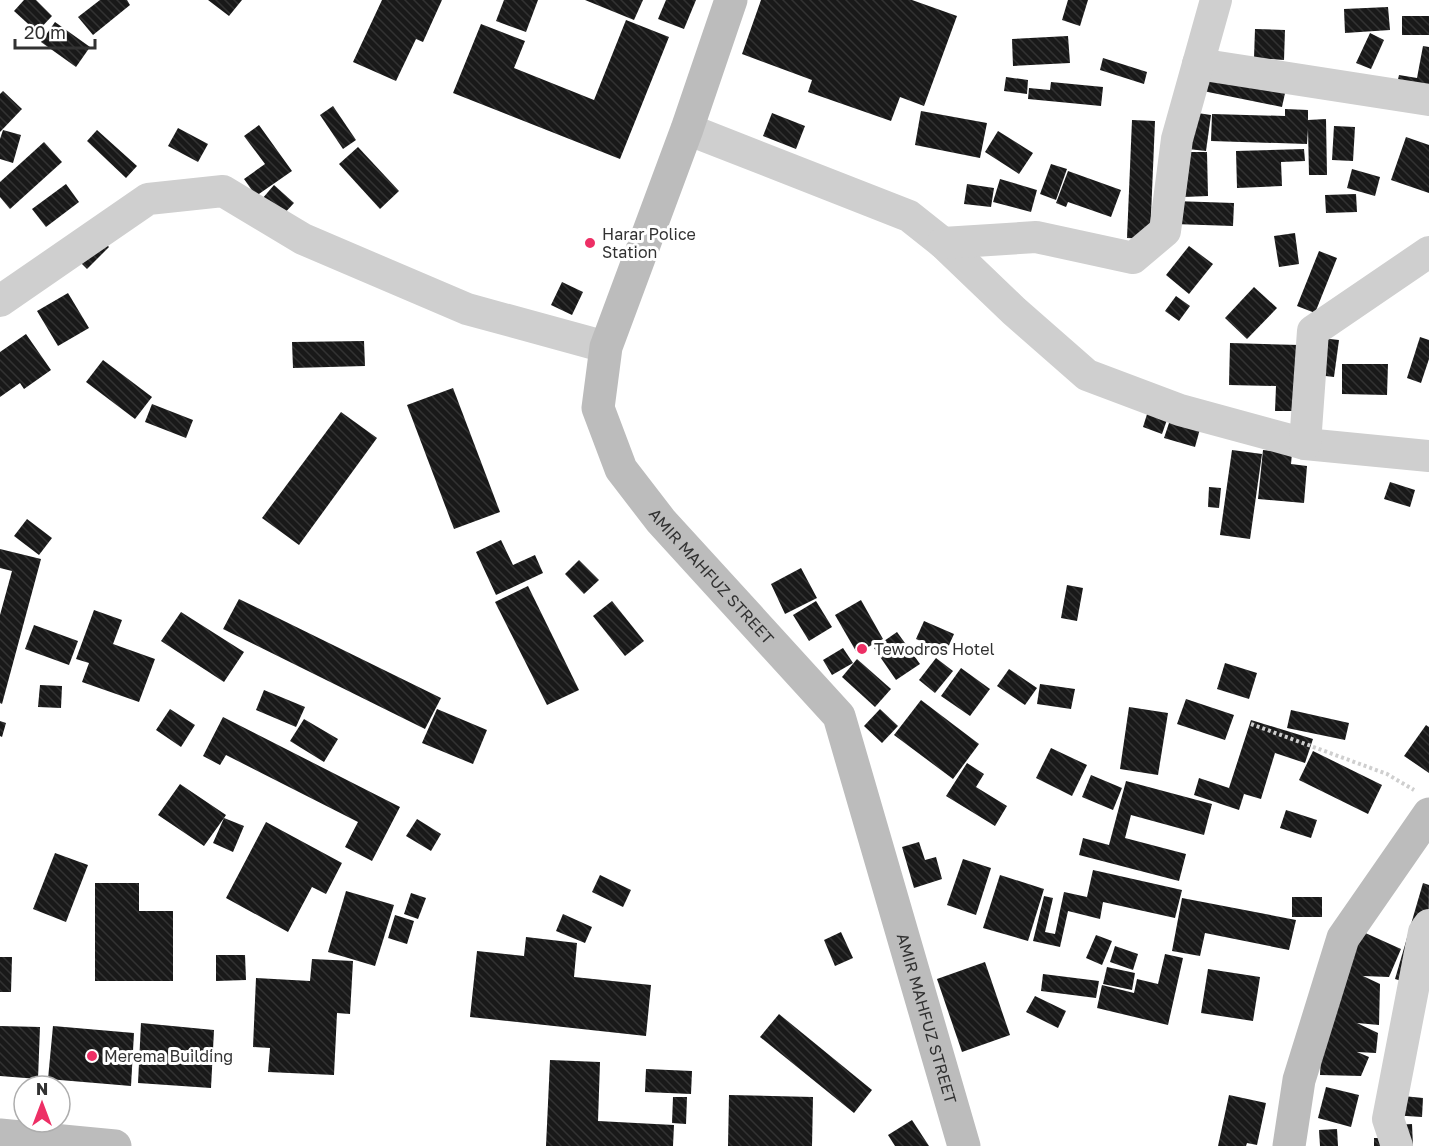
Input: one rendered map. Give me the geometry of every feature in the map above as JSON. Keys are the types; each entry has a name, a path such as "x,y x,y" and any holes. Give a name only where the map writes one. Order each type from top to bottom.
{"main road":[{"name":"AMIR MAHFUZ STREET","path":"731,0 687,129 606,347 598,408 621,469 661,521 838,716 964,1146"},
{"path":"1289,1146 1299,1080 1342,938 1425,804"},
{"path":"0,1135 116,1146"}],"street":[{"path":"943,243 1036,237 1133,258 1165,231 1177,139 1216,0"},
{"path":"1198,64 1429,100"},
{"path":"687,129 909,216 943,243 1014,312 1087,375 1180,410 1305,444 1429,456"},
{"path":"0,301 148,199 223,191 303,240 467,309 606,347"},
{"path":"1305,444 1313,331 1429,252"},
{"path":"1397,1146 1388,1119 1418,1012 1424,932 1429,925"}],"path":[{"path":"1251,724 1387,774 1425,804"}],"building":[{"path":"24,0 36,0 52,16 37,32 14,11"},
{"path":"100,0 127,0 130,5 93,35 78,17"},
{"path":"208,0 242,0 229,16"},
{"path":"382,0 442,0 423,42 416,39 396,81 353,62"},
{"path":"504,0 538,0 526,32 496,21"},
{"path":"585,0 643,0 634,20"},
{"path":"666,0 696,0 684,29 658,19"},
{"path":"761,0 912,0 957,16 924,106 900,97 891,121 808,92 812,80 742,54"},
{"path":"1068,0 1088,0 1080,26 1062,20"},
{"path":"1388,7 1390,30 1345,33 1344,9"},
{"path":"1402,16 1429,16 1429,35 1402,35"},
{"path":"626,20 669,37 620,159 453,93 481,24 525,41 514,68 594,100"},
{"path":"55,22 90,47 76,67 41,42"},
{"path":"1255,29 1285,30 1284,60 1254,58"},
{"path":"1370,33 1384,40 1371,69 1356,63"},
{"path":"1068,36 1070,63 1013,66 1012,39"},
{"path":"1423,46 1429,47 1429,94 1396,88 1399,75 1417,78"},
{"path":"1103,58 1147,72 1144,84 1100,70"},
{"path":"1207,68 1287,84 1282,107 1203,91"},
{"path":"1006,77 1028,80 1027,94 1004,91"},
{"path":"1051,82 1103,87 1101,106 1028,99 1029,88 1050,90"},
{"path":"3,91 22,109 0,132 0,94"},
{"path":"333,106 356,140 343,149 320,115"},
{"path":"1285,109 1308,110 1308,120 1326,119 1327,175 1309,175 1308,129 1307,144 1211,141 1212,114 1285,116"},
{"path":"921,111 987,123 980,158 915,145"},
{"path":"1184,111 1211,115 1206,151 1179,148"},
{"path":"772,113 805,126 796,149 763,136"},
{"path":"1132,120 1155,121 1150,239 1127,238"},
{"path":"259,125 292,171 256,196 244,179 265,164 244,136"},
{"path":"1334,126 1355,127 1353,161 1332,160"},
{"path":"178,128 208,144 198,162 168,146"},
{"path":"3,130 21,135 13,163 0,159 0,139"},
{"path":"97,130 137,166 126,178 87,141"},
{"path":"998,131 1033,153 1019,174 985,152"},
{"path":"1406,137 1429,145 1429,193 1391,180"},
{"path":"44,142 62,162 10,209 0,197 0,182"},
{"path":"358,147 399,191 380,209 339,164"},
{"path":"1304,149 1305,161 1281,162 1282,186 1237,188 1236,151"},
{"path":"1183,152 1207,152 1208,196 1184,197"},
{"path":"1051,164 1067,169 1056,200 1040,194"},
{"path":"1352,169 1380,177 1375,196 1347,188"},
{"path":"1068,171 1121,190 1111,217 1068,202 1066,207 1056,203"},
{"path":"1000,179 1037,190 1031,212 993,202"},
{"path":"66,184 79,202 46,227 32,209"},
{"path":"967,184 994,188 991,207 964,204"},
{"path":"274,185 294,203 281,217 262,199"},
{"path":"1356,194 1357,212 1326,213 1325,195"},
{"path":"1174,201 1234,203 1233,226 1174,224"},
{"path":"88,226 109,247 87,269 66,248"},
{"path":"1295,233 1299,264 1279,267 1274,236"},
{"path":"1189,246 1213,264 1189,294 1166,275"},
{"path":"1319,251 1337,258 1315,313 1297,306"},
{"path":"562,282 583,292 572,315 551,305"},
{"path":"1254,287 1277,308 1247,339 1225,318"},
{"path":"68,293 89,328 58,346 37,311"},
{"path":"1176,296 1190,306 1179,321 1165,311"},
{"path":"26,334 51,370 24,389 20,383 0,397 0,352"},
{"path":"1420,337 1429,340 1429,359 1421,383 1407,378"},
{"path":"1321,338 1339,340 1334,377 1317,375"},
{"path":"364,341 365,366 293,368 292,342"},
{"path":"1230,343 1300,345 1297,411 1275,411 1276,386 1229,385"},
{"path":"103,360 152,397 135,419 86,382"},
{"path":"1342,364 1388,364 1387,395 1342,394"},
{"path":"453,388 500,512 454,529 407,405"},
{"path":"152,404 193,420 186,438 145,422"},
{"path":"1148,411 1168,417 1162,434 1143,427"},
{"path":"341,412 377,438 299,545 262,518"},
{"path":"1170,420 1200,429 1195,447 1164,438"},
{"path":"1232,450 1262,454 1250,539 1220,535"},
{"path":"1263,450 1292,453 1291,464 1307,466 1304,503 1258,499"},
{"path":"1390,482 1415,490 1410,507 1384,499"},
{"path":"1209,487 1221,488 1219,508 1208,507"},
{"path":"27,519 52,538 39,555 14,536"},
{"path":"501,540 513,565 535,555 543,573 496,595 476,552"},
{"path":"0,549 41,559 2,704 0,703 0,615 12,571 0,568"},
{"path":"579,560 599,580 584,594 565,574"},
{"path":"801,568 817,598 785,614 771,584"},
{"path":"1067,585 1083,588 1077,621 1061,618"},
{"path":"528,586 579,690 547,705 495,602"},
{"path":"239,599 441,698 425,729 223,629"},
{"path":"861,600 883,639 857,653 835,615"},
{"path":"612,601 644,641 625,656 593,616"},
{"path":"816,601 832,627 809,641 793,615"},
{"path":"94,610 122,620 113,644 155,659 139,702 82,682 89,663 76,659"},
{"path":"181,612 244,652 224,682 161,641"},
{"path":"924,621 954,634 946,652 916,639"},
{"path":"34,625 78,641 69,665 25,649"},
{"path":"897,632 920,664 896,680 874,648"},
{"path":"843,648 853,663 832,675 823,660"},
{"path":"936,658 953,671 935,693 919,680"},
{"path":"857,659 891,689 875,707 842,677"},
{"path":"1225,663 1257,673 1249,699 1217,689"},
{"path":"961,668 990,689 970,716 941,696"},
{"path":"1009,669 1037,688 1025,705 997,686"},
{"path":"1040,684 1075,689 1071,709 1037,704"},
{"path":"40,685 62,686 61,708 38,707"},
{"path":"264,690 305,707 296,727 256,710"},
{"path":"1186,699 1234,715 1225,740 1177,724"},
{"path":"921,700 979,744 953,779 894,735"},
{"path":"1129,707 1168,713 1158,775 1120,769"},
{"path":"170,709 195,725 181,747 156,730"},
{"path":"437,709 487,730 473,764 422,743"},
{"path":"880,709 898,726 882,743 864,726"},
{"path":"1291,710 1349,723 1345,740 1287,728"},
{"path":"223,717 400,807 372,861 345,847 358,822 226,755 220,765 203,756"},
{"path":"304,719 338,739 324,762 290,741"},
{"path":"1251,720 1313,739 1305,763 1275,753 1261,799 1244,794 1239,810 1194,795 1199,778 1229,788"},
{"path":"0,721 6,723 2,737 0,736"},
{"path":"1426,725 1429,727 1429,773 1404,756"},
{"path":"1051,748 1087,765 1072,796 1036,778"},
{"path":"1313,751 1382,785 1368,814 1299,780"},
{"path":"967,763 984,774 976,787 1007,806 995,826 946,796"},
{"path":"1091,775 1122,788 1113,810 1082,797"},
{"path":"1126,781 1212,804 1204,835 1131,815 1125,838 1186,854 1179,881 1079,855 1083,838 1109,845"},
{"path":"180,784 226,815 204,846 158,815"},
{"path":"1286,810 1317,820 1311,838 1280,828"},
{"path":"224,818 244,826 233,852 213,843"},
{"path":"417,819 441,834 431,851 406,836"},
{"path":"266,822 342,863 326,894 312,887 288,932 226,898"},
{"path":"919,842 925,860 936,857 942,879 914,888 902,847"},
{"path":"55,853 88,865 66,922 33,909"},
{"path":"963,859 991,868 976,915 947,905"},
{"path":"1093,870 1182,890 1175,918 1103,902 1100,919 1068,911 1060,947 1033,941 1044,896 1053,898 1045,932 1055,934 1064,892 1087,897"},
{"path":"600,875 631,890 623,907 592,892"},
{"path":"1000,875 1044,889 1028,941 983,928"},
{"path":"95,883 139,883 139,911 173,911 173,981 95,981"},
{"path":"1423,883 1429,885 1428,989 1395,979"},
{"path":"346,891 394,905 375,966 328,952"},
{"path":"411,893 426,898 418,919 404,914"},
{"path":"1292,897 1322,897 1322,917 1292,917"},
{"path":"1182,898 1296,920 1289,950 1205,933 1200,956 1172,951"},
{"path":"563,914 592,927 585,943 556,931"},
{"path":"395,915 414,921 407,944 388,938"},
{"path":"1352,927 1401,949 1389,977 1363,976 1380,984 1379,1025 1357,1023 1378,1033 1376,1053 1357,1052 1369,1057 1361,1076 1320,1075 1321,1054"},
{"path":"841,932 853,958 835,966 824,940"},
{"path":"1096,935 1112,941 1102,965 1086,958"},
{"path":"526,937 577,943 574,977 651,985 646,1036 470,1017 477,951 524,956"},
{"path":"1115,946 1138,954 1133,970 1110,962"},
{"path":"1165,954 1183,958 1168,1025 1097,1008 1102,985 1134,993 1137,979 1158,984"},
{"path":"216,955 245,955 246,980 216,981"},
{"path":"0,957 12,957 11,992 0,992"},
{"path":"312,959 353,961 350,1014 337,1013 334,1075 268,1072 270,1048 253,1047 256,978 310,981"},
{"path":"985,962 1010,1035 962,1052 937,979"},
{"path":"1107,967 1135,973 1132,990 1103,984"},
{"path":"1208,969 1260,977 1253,1021 1201,1013"},
{"path":"1043,974 1099,981 1096,998 1041,991"},
{"path":"1035,996 1066,1011 1058,1028 1026,1012"},
{"path":"779,1014 872,1090 854,1113 760,1037"},
{"path":"141,1023 214,1030 211,1088 138,1083"},
{"path":"0,1026 40,1027 38,1074 0,1076"},
{"name":"Merema Building","path":"53,1026 134,1033 131,1086 72,1081 72,1074 48,1074"},
{"path":"550,1060 600,1062 598,1121 674,1125 673,1146 546,1146"},
{"path":"646,1069 692,1071 691,1094 645,1092"},
{"path":"1326,1087 1359,1095 1351,1127 1318,1118"},
{"path":"729,1095 813,1097 812,1146 728,1146"},
{"path":"1229,1095 1266,1103 1257,1145 1247,1143 1246,1146 1218,1146"},
{"path":"1393,1095 1423,1098 1422,1117 1391,1115"},
{"path":"673,1097 687,1097 686,1124 672,1123"},
{"path":"912,1120 929,1146 895,1146 888,1135"},
{"path":"1412,1124 1413,1146 1374,1146 1374,1138 1394,1138 1394,1125"},
{"path":"1337,1129 1338,1146 1320,1146 1319,1130"}],"place":[{"name":"Harar Police Station","path":"590,243"},
{"name":"Tewodros Hotel","path":"862,649"},
{"name":"Merema Building","path":"92,1056"}]}
